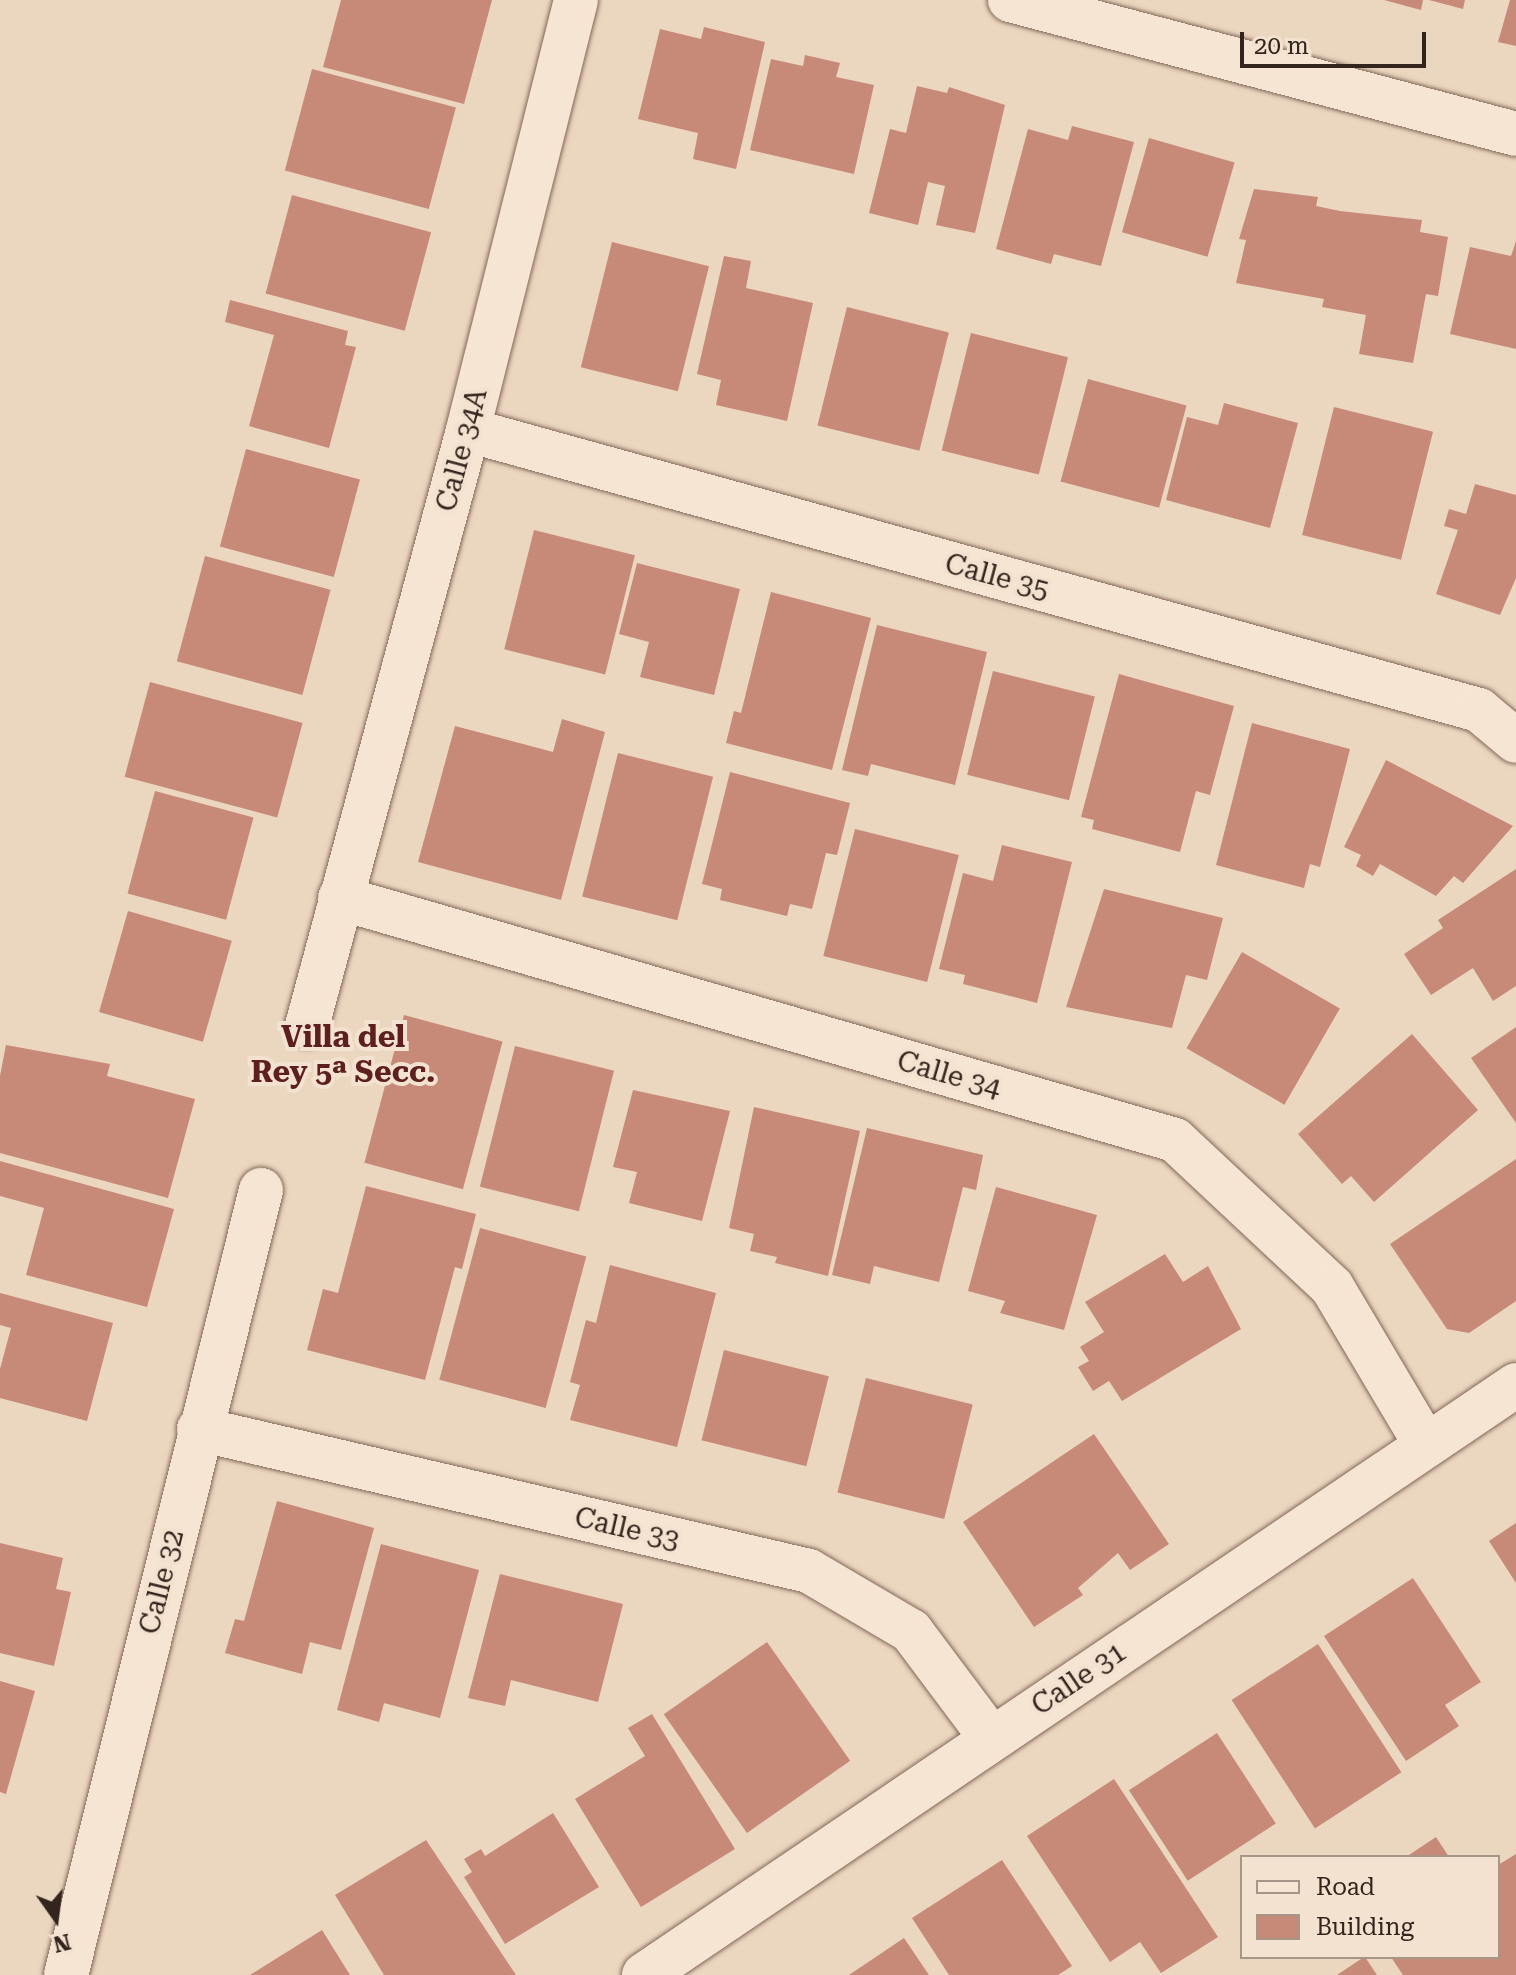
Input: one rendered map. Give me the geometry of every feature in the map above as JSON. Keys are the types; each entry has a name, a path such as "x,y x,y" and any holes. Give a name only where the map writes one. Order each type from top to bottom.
{"street":[{"name":"Calle 34A","path":"307,1026 468,430 576,0"},
{"path":"1010,0 1075,8 1516,134"},
{"name":"Calle 35","path":"468,430 1479,710 1516,741"},
{"name":"Calle 34","path":"340,898 1175,1140 1332,1287 1426,1445"},
{"name":"Calle 32","path":"66,1975 199,1429 261,1190"},
{"name":"Calle 31","path":"644,1975 1516,1385"},
{"name":"Calle 33","path":"199,1429 809,1571 911,1631 991,1738"}],"building":[{"path":"341,0 492,0 464,104 323,67"},
{"path":"1384,0 1423,0 1421,10"},
{"path":"1429,0 1465,0 1463,9"},
{"path":"1510,0 1516,0 1516,46 1498,42"},
{"path":"704,27 765,42 736,169 693,159 698,133 638,119 660,29 701,39"},
{"path":"805,55 840,63 836,77 874,85 854,174 750,150 771,59 803,66"},
{"path":"312,69 456,108 429,209 285,170"},
{"path":"917,86 947,93 949,87 1005,105 975,233 936,225 945,186 928,182 918,225 869,213 890,129 906,133"},
{"path":"1072,126 1134,142 1101,266 1054,254 1051,264 996,249 1028,129 1068,140"},
{"path":"1149,138 1235,163 1208,257 1122,232"},
{"path":"1254,189 1318,197 1316,206 1340,211 1422,220 1420,232 1448,237 1438,296 1426,294 1413,363 1359,354 1366,315 1322,307 1324,299 1236,283 1246,240 1239,239"},
{"path":"292,195 431,232 405,331 266,294"},
{"path":"1516,241 1516,349 1450,334 1470,247 1511,256"},
{"path":"612,242 709,266 678,391 581,367"},
{"path":"724,256 751,261 746,288 813,303 787,421 716,405 721,380 697,374"},
{"path":"230,300 348,331 345,345 356,347 329,448 249,426 274,335 225,322"},
{"path":"847,307 949,332 919,451 817,425"},
{"path":"971,333 1068,357 1039,475 942,450"},
{"path":"1088,379 1187,405 1159,508 1061,481"},
{"path":"1224,403 1298,423 1270,528 1166,500 1187,417 1218,425"},
{"path":"1334,407 1433,432 1401,560 1302,535"},
{"path":"246,449 360,480 334,577 220,547"},
{"path":"1475,484 1516,495 1516,578 1500,615 1436,594 1458,530 1444,526 1449,509 1466,514"},
{"path":"534,530 635,555 605,675 504,649"},
{"path":"205,556 331,590 302,695 177,661"},
{"path":"637,563 740,589 714,695 640,677 649,642 619,634"},
{"path":"771,592 871,618 832,770 726,743 734,711 741,713"},
{"path":"877,625 987,652 955,785 871,764 868,776 842,770"},
{"path":"993,671 1095,696 1069,800 967,775"},
{"path":"1119,674 1234,706 1210,795 1196,791 1180,852 1092,829 1094,820 1081,817"},
{"path":"150,682 303,723 277,818 125,777"},
{"path":"562,719 605,732 561,900 418,862 455,726 553,752"},
{"path":"1252,723 1350,749 1320,867 1310,864 1304,888 1216,865"},
{"path":"618,753 713,777 677,920 582,897"},
{"path":"1386,760 1513,826 1463,883 1454,876 1436,896 1380,864 1373,876 1356,866 1361,855 1344,847"},
{"path":"730,772 850,803 837,855 826,853 812,909 790,904 787,916 720,900 722,889 702,884"},
{"path":"155,791 254,817 226,920 128,893"},
{"path":"855,829 959,855 927,982 823,956"},
{"path":"1002,845 1072,862 1037,1003 963,984 965,975 939,969 963,873 993,881"},
{"path":"1516,869 1516,986 1493,1001 1473,968 1431,995 1404,954 1443,928 1438,920"},
{"path":"1104,889 1223,918 1207,980 1186,975 1172,1028 1066,1007"},
{"path":"128,911 232,941 203,1042 99,1012"},
{"path":"1242,952 1340,1008 1284,1105 1186,1048"},
{"path":"404,1015 503,1041 463,1189 364,1163"},
{"path":"1516,1027 1516,1123 1471,1058"},
{"path":"1412,1034 1478,1110 1374,1202 1351,1176 1342,1184 1298,1134"},
{"path":"6,1045 110,1064 107,1076 195,1099 168,1198 0,1153 0,1076"},
{"path":"515,1046 614,1071 579,1211 480,1187"},
{"path":"633,1090 730,1111 702,1221 629,1203 637,1172 613,1167"},
{"path":"754,1107 860,1131 828,1276 775,1263 777,1257 750,1251 754,1234 729,1228"},
{"path":"867,1128 983,1155 976,1190 963,1187 939,1282 874,1266 870,1284 832,1275"},
{"path":"1516,1159 1516,1301 1469,1333 1447,1329 1390,1244"},
{"path":"0,1161 174,1209 147,1307 26,1275 44,1208 0,1196"},
{"path":"366,1186 476,1214 462,1269 455,1267 425,1380 307,1350 323,1289 338,1293"},
{"path":"996,1187 1097,1215 1064,1330 1000,1313 1005,1301 968,1291"},
{"path":"480,1228 586,1256 546,1408 439,1380"},
{"path":"1165,1254 1183,1282 1208,1266 1241,1329 1122,1401 1109,1381 1093,1391 1078,1367 1089,1361 1080,1347 1104,1332 1085,1302"},
{"path":"610,1265 716,1293 677,1447 570,1420 580,1385 570,1382 586,1320 596,1323"},
{"path":"0,1293 113,1323 87,1421 0,1398 0,1369 11,1328 0,1325"},
{"path":"724,1350 829,1376 806,1466 702,1440"},
{"path":"866,1378 973,1405 944,1519 837,1492"},
{"path":"1094,1434 1169,1544 1130,1570 1118,1553 1078,1588 1083,1595 1034,1627 963,1522"},
{"path":"277,1501 374,1528 341,1650 310,1642 302,1674 225,1653 235,1619 244,1621"},
{"path":"1516,1523 1516,1583 1489,1541"},
{"path":"0,1543 63,1558 56,1589 71,1592 54,1666 0,1653"},
{"path":"381,1544 479,1570 440,1718 384,1703 379,1722 337,1710"},
{"path":"500,1574 623,1604 598,1702 511,1680 505,1706 468,1698"},
{"path":"1413,1578 1481,1682 1445,1705 1459,1726 1406,1761 1324,1636"},
{"path":"767,1642 850,1761 747,1833 664,1714"},
{"path":"1318,1644 1401,1772 1315,1828 1232,1700"},
{"path":"0,1681 35,1691 6,1794 0,1792"},
{"path":"652,1714 735,1849 641,1907 575,1799 645,1756 628,1728"},
{"path":"1217,1733 1276,1824 1188,1881 1129,1790"},
{"path":"1114,1779 1218,1937 1161,1973 1140,1942 1110,1962 1027,1836"},
{"path":"553,1813 599,1887 505,1944 464,1877 472,1872 464,1859 481,1849 485,1856"},
{"path":"1436,1837 1448,1855 1409,1855"},
{"path":"426,1840 516,1975 384,1975 335,1895"},
{"path":"1516,1854 1516,1975 1403,1975 1392,1959 1500,1959 1500,1864"},
{"path":"1002,1860 1072,1966 1058,1975 949,1975 912,1918"},
{"path":"322,1930 350,1975 250,1975"},
{"path":"904,1938 929,1975 849,1975"},
{"path":"1361,1959 1366,1959 1377,1975 1337,1975"}],"district":[{"name":"Villa del Rey 5ª Secc.","path":"343,1054"}]}
